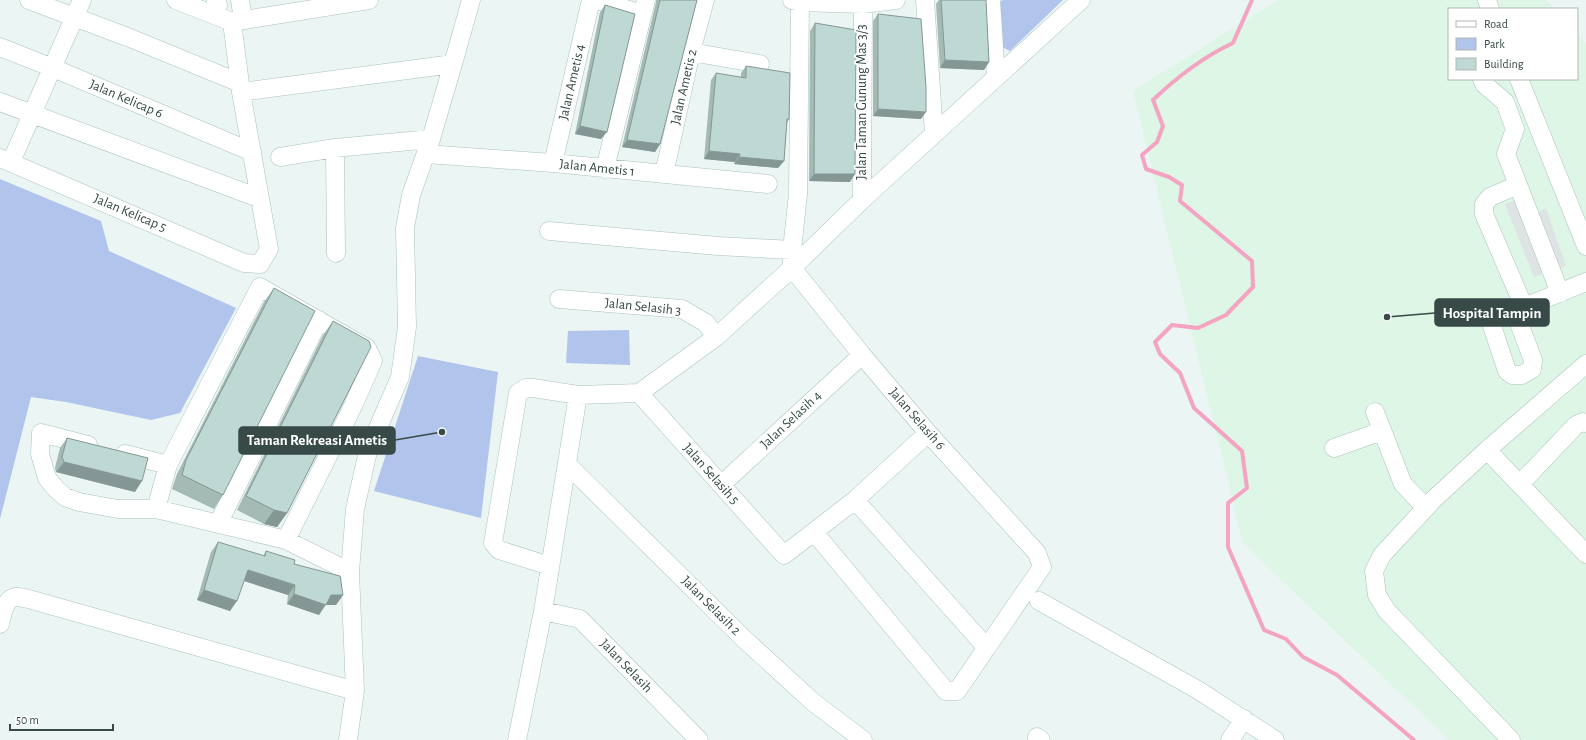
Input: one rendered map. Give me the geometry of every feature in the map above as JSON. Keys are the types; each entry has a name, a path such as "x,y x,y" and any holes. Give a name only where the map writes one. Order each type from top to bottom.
{"street":[{"path":"29,0 130,38 241,87 453,64"},
{"path":"6,160 32,115 82,0"},
{"path":"0,102 259,198 241,87 238,21 240,0"},
{"name":"Jalan Ametis 4","path":"553,163 591,0"},
{"path":"596,0 644,7 605,169"},
{"name":"Jalan Ametis 2","path":"664,174 691,52 705,0"},
{"path":"792,268 792,250 798,194 797,1 862,4 896,0"},
{"path":"925,0 934,134"},
{"path":"991,0 996,77"},
{"path":"550,566 499,550 493,543 493,535 518,393 526,388 533,388 578,395 639,393 716,337 792,268 862,200 1081,0"},
{"path":"180,1 215,7 238,21 298,5 360,1"},
{"path":"348,740 356,691 350,572 355,509 368,451 400,377 407,327 405,228 411,195 428,146 453,64 465,1"},
{"name":"Jalan Taman Gunung Mas 3/3","path":"862,4 862,200"},
{"name":"Jalan Kelicap 6","path":"0,47 252,152"},
{"path":"691,52 760,64"},
{"path":"1482,80 1484,84 1504,102 1515,129 1506,154 1560,293"},
{"path":"1519,80 1586,246"},
{"name":"Jalan Ametis 1","path":"280,157 335,148 428,146 605,169 768,184"},
{"path":"335,148 336,252"},
{"name":"Jalan Kelicap 5","path":"6,160 244,263 260,264 269,249 259,198"},
{"path":"1518,185 1490,197 1484,204 1484,214 1519,309 1586,282"},
{"path":"549,231 718,246 792,250"},
{"name":"Jalan Selasih 6","path":"792,268 862,355 928,433 1037,553 1042,567 987,648"},
{"path":"156,509 168,465 260,287 367,348 373,360 353,406 286,540"},
{"name":"Jalan Selasih 3","path":"560,299 682,308 706,322 716,337"},
{"path":"218,524 319,320"},
{"name":"Jalan Selasih 4","path":"721,485 862,355"},
{"path":"1511,740 1387,610 1377,595 1374,571 1382,555 1425,507 1487,450 1584,370"},
{"name":"Jalan Selasih 5","path":"639,393 784,555 814,532"},
{"path":"517,740 543,611 578,395"},
{"path":"1375,412 1403,484 1425,507"},
{"path":"1520,484 1576,426 1583,422 1586,423"},
{"path":"1334,448 1382,431"},
{"path":"168,465 41,433 40,454 47,478 65,497 79,502 118,509 156,509 286,540 350,572"},
{"path":"855,500 987,648 957,691 946,691 814,532 855,500 928,433"},
{"path":"1487,450 1586,554"},
{"name":"Jalan Selasih 2","path":"567,464 743,638 813,702 864,740"},
{"path":"0,624 2,614 8,601 15,597 25,598 356,691"},
{"path":"1039,601 1198,690 1276,740"},
{"name":"Jalan Selasih","path":"543,611 580,619 699,740"},
{"path":"1230,740 1244,719"}],"shaded area":[{"path":"1278,0 1546,0 1553,8 1448,8 1448,80 1578,80 1578,35 1586,44 1586,740 1449,740 1243,543 1133,91"},
{"path":"1528,195 1536,214 1546,208 1566,266 1534,277 1505,204"}],"green space":[{"path":"1003,0 1063,0 1010,51 1000,46 998,3"},
{"path":"0,179 101,221 109,251 236,308 180,413 151,420 66,402 31,397 0,519"},
{"path":"629,330 630,365 566,363 568,331"},
{"path":"418,356 498,372 481,518 374,491"}],"building":[{"path":"660,0 697,0 660,144 627,140"},
{"path":"941,0 986,0 989,62 945,60"},
{"path":"605,5 635,14 607,132 580,126"},
{"path":"878,14 921,19 926,87 926,112 878,109"},
{"path":"815,23 856,30 855,174 814,174"},
{"path":"746,66 790,73 789,119 787,119 784,161 739,157 740,154 709,151 716,73 746,78"},
{"path":"274,288 315,311 223,495 182,475 186,460"},
{"path":"333,321 369,341 371,347 287,513 274,510 246,496"},
{"path":"67,438 148,458 142,481 64,462 62,457"},
{"path":"218,542 265,556 266,551 295,560 294,564 340,576 343,595 331,595 326,605 294,594 295,585 248,570 237,601 204,590"}],"waterway":[{"path":"1252,0 1233,43 1191,68 1171,83 1153,100 1163,126 1157,142 1142,155 1146,169 1169,177 1182,185 1180,201 1252,261 1253,287 1226,315 1198,328 1172,325 1155,342 1160,354 1180,373 1194,408 1242,451 1247,488 1228,503 1228,547 1264,630 1286,639 1303,657 1337,675 1414,740"}],"place":[{"name":"Hospital Tampin","path":"1387,317"},
{"name":"Taman Rekreasi Ametis","path":"442,432"}]}
